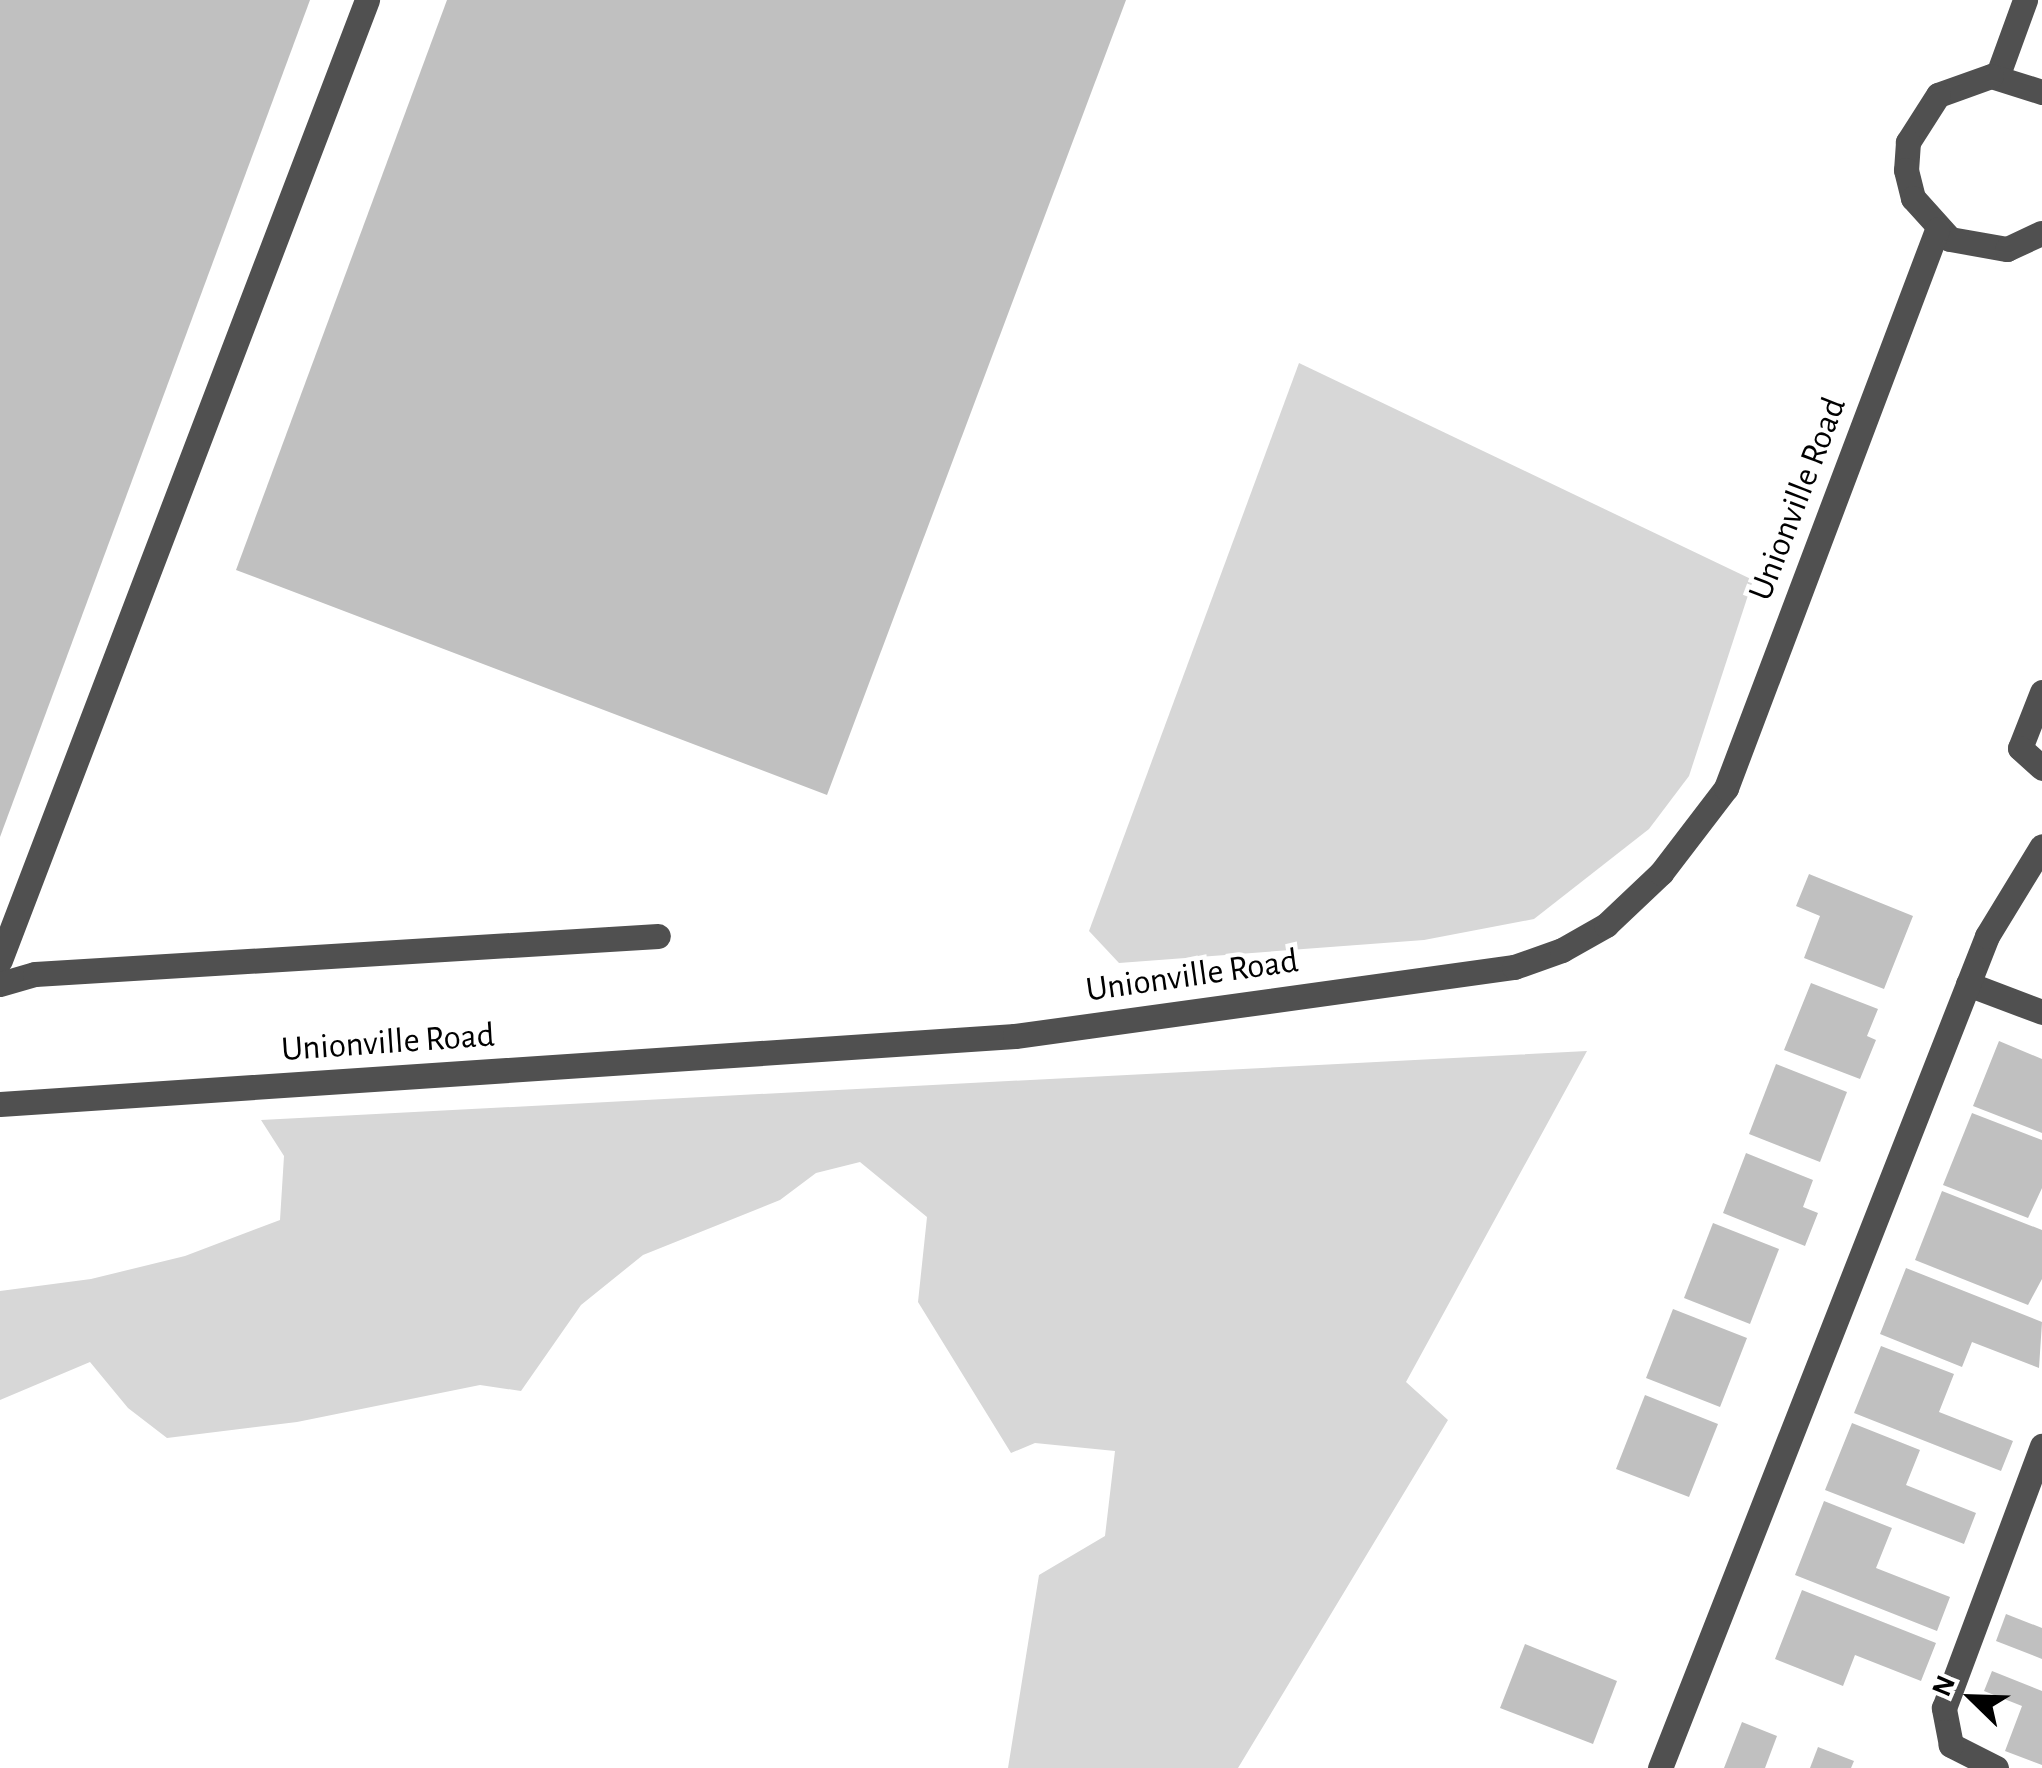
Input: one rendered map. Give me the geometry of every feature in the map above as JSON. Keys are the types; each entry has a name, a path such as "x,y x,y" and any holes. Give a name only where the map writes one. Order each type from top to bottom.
{"street":[{"path":"0,960 367,0"},
{"path":"1997,76 2026,0"},
{"path":"2042,92 1997,76 1963,81 1938,95 1908,142 1912,198 1937,230 1978,249 2007,249 2042,233"},
{"name":"Unionville Road","path":"0,1104 1015,1036 1514,967 1562,950 1606,924 1661,874 1726,788 1937,230"},
{"path":"2042,692 2020,748 2042,768"},
{"path":"1660,1768 1987,936 2042,846"},
{"path":"0,984 36,974 658,936"},
{"path":"1968,984 2042,1012"},
{"path":"1996,1768 1951,1745 1944,1708 2042,1446"}],"shaded area":[{"path":"1299,363 1753,580 1689,776 1649,829 1534,919 1424,940 1119,963 1089,931"},
{"path":"1587,1051 1406,1382 1448,1420 1238,1768 1008,1768 1039,1575 1105,1536 1115,1451 1035,1443 1011,1453 918,1302 927,1217 860,1162 816,1173 780,1200 643,1255 581,1305 521,1391 480,1385 297,1422 167,1438 128,1408 90,1362 0,1400 0,1291 91,1279 185,1256 280,1220 284,1156 261,1120"}],"building":[{"path":"0,0 310,0 0,837"},
{"path":"447,0 1126,0 827,795 236,570"},
{"path":"1809,874 1913,916 1884,989 1804,958 1820,916 1796,906"},
{"path":"1811,983 1878,1009 1867,1036 1876,1040 1860,1079 1784,1050"},
{"path":"1999,1041 2042,1059 2042,1133 1973,1106"},
{"path":"1776,1064 1847,1092 1820,1162 1749,1134"},
{"path":"1972,1113 2042,1140 2042,1188 2028,1218 1943,1185"},
{"path":"1746,1153 1813,1180 1803,1207 1818,1213 1805,1246 1723,1213"},
{"path":"1942,1191 2042,1230 2042,1279 2028,1305 1915,1260"},
{"path":"1713,1223 1779,1249 1750,1324 1684,1298"},
{"path":"1906,1268 2042,1322 2039,1368 1972,1342 1962,1367 1880,1334"},
{"path":"1673,1309 1747,1338 1720,1407 1646,1378"},
{"path":"1881,1346 1954,1374 1939,1412 2013,1441 2001,1471 1854,1413"},
{"path":"1645,1395 1718,1424 1689,1497 1616,1469"},
{"path":"1852,1423 1920,1450 1906,1485 1976,1513 1964,1544 1825,1490"},
{"path":"1824,1501 1892,1528 1876,1568 1950,1597 1937,1631 1795,1575"},
{"path":"1802,1590 1936,1643 1921,1681 1855,1655 1843,1686 1775,1659"},
{"path":"2006,1614 2042,1628 2042,1659 1996,1641"},
{"path":"1525,1644 1617,1681 1593,1744 1500,1708"},
{"path":"1992,1671 2042,1691 2042,1765 2005,1751 2022,1706 1984,1691"},
{"path":"1742,1722 1777,1736 1765,1768 1724,1768"},
{"path":"1818,1747 1854,1761 1851,1768 1810,1768"}]}
